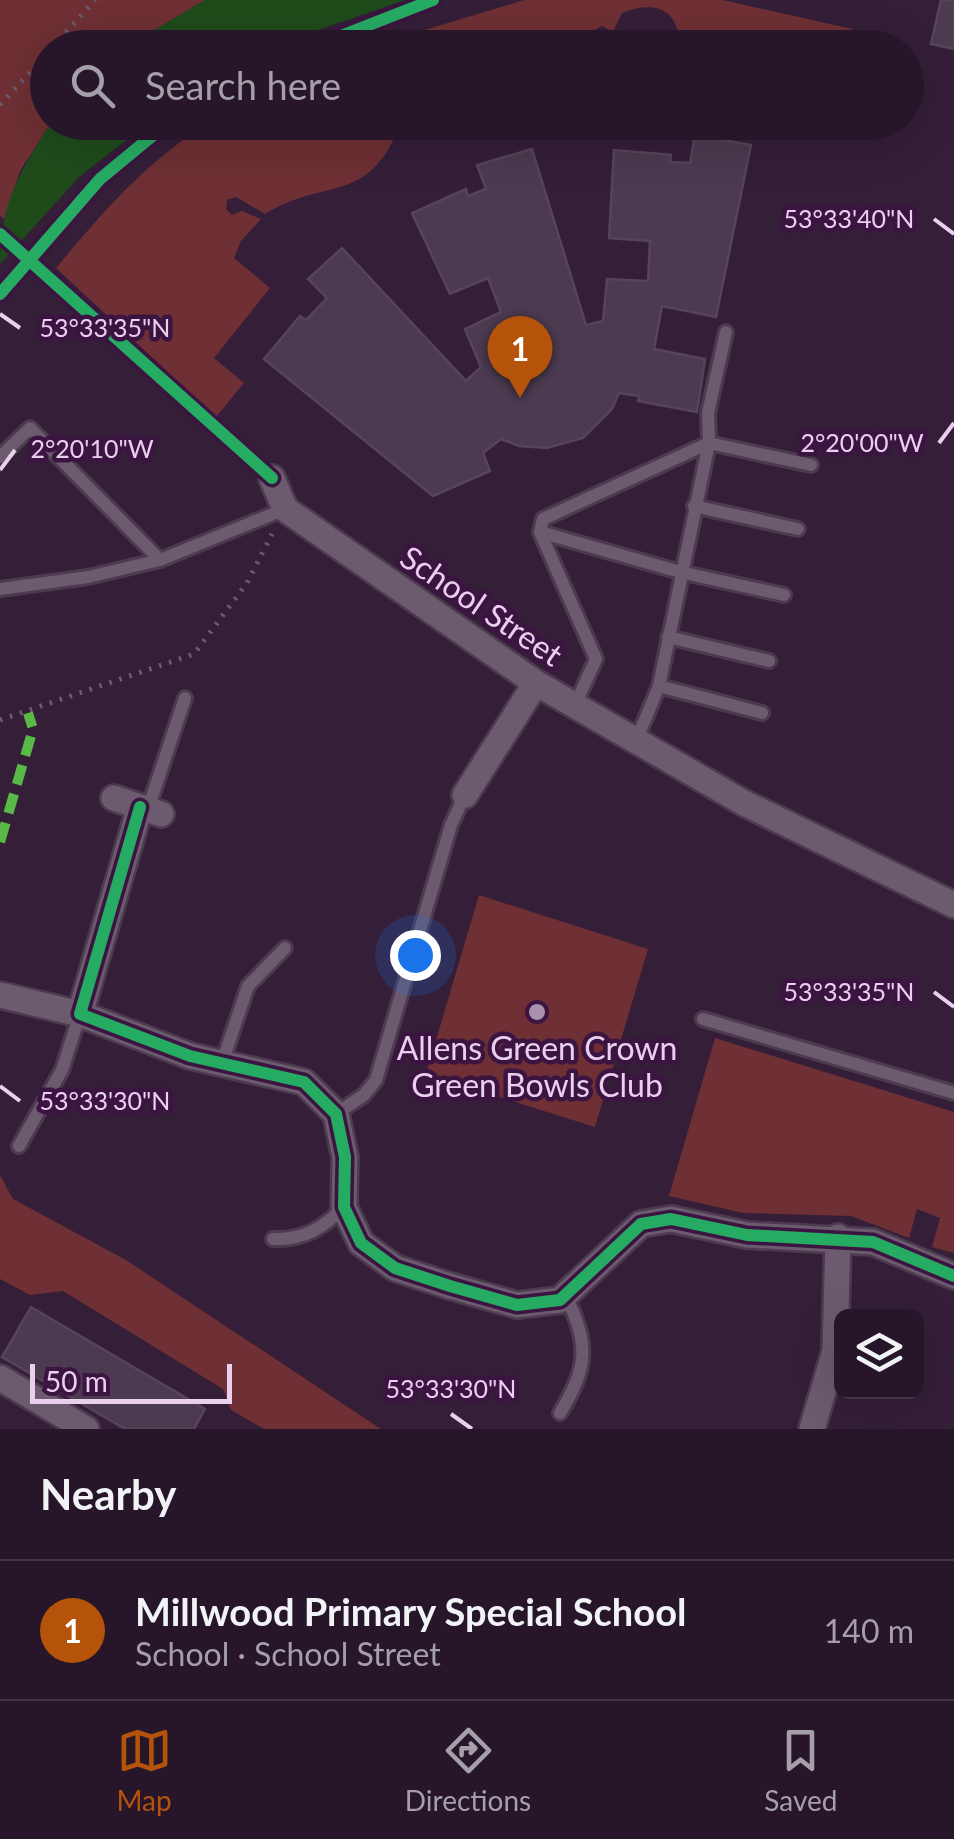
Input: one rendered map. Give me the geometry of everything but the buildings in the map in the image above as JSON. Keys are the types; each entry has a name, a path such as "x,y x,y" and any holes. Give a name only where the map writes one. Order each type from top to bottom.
{"street":[{"path":"272,478 285,509"},
{"name":"School Street","path":"285,509 536,683 744,803 954,905"},
{"path":"465,795 536,683"},
{"path":"80,1014 150,810 114,798"},
{"path":"0,995 80,1014 190,1056 304,1082 336,1114 345,1157 344,1206 361,1243 394,1268 517,1305 560,1300 641,1224 672,1220 747,1235 838,1237 873,1242 954,1276"},
{"path":"812,1429 835,1350 838,1237"},
{"path":"0,1378 86,1429"}],"lane":[{"path":"636,740 658,686 709,443 708,414 726,332"},
{"path":"0,458 30,428 160,560"},
{"path":"575,705 596,659 540,532 543,519 709,443 811,465"},
{"path":"694,506 798,529"},
{"path":"0,588 88,577 160,560 285,509"},
{"path":"540,532 680,572 784,595"},
{"path":"668,637 769,661"},
{"path":"658,686 762,712"},
{"path":"150,810 185,698"},
{"path":"336,1114 364,1095 376,1080 451,825 465,795"},
{"path":"222,1063 248,986 285,948"},
{"path":"19,1146 62,1070 80,1014"},
{"path":"703,1018 954,1093"},
{"path":"273,1239 294,1240 324,1227 344,1206"},
{"path":"560,1413 580,1381 584,1357 581,1326 566,1294"}],"path":[{"path":"68,30 95,0"},
{"path":"0,105 30,72"},
{"path":"0,720 194,654 247,583 285,509"}],"shaded area":[{"path":"0,0 205,0 155,30 30,30 30,140 40,140 20,171 4,219 0,216"},
{"path":"205,0 405,0 318,30 155,30"},
{"path":"524,0 723,0 852,29 677,30 663,10 645,7 622,13 614,30 602,26 596,30 424,30"},
{"path":"41,140 126,140 80,176 0,264 3,223 13,189"},
{"path":"183,140 392,140 375,167 344,186 287,203 265,214 236,197 227,200 226,209 232,215 242,211 261,219 241,241 234,258 270,288 214,358 244,383 216,417 56,268 108,208"},
{"name":"Allens Green Crown Green Bowls Club","path":"479,895 648,949 595,1127 426,1074"},
{"path":"715,1038 954,1112 954,1253 932,1247 940,1218 917,1209 909,1238 851,1216 743,1213 669,1196"},
{"path":"0,1175 13,1199 126,1260 381,1429 264,1429 231,1410 223,1389 63,1291 30,1295 0,1279"}],"marked path":[{"path":"0,842 33,729 28,713"}],"cycle path":[{"path":"356,30 433,0"},
{"path":"0,294 100,179 147,140"},
{"path":"0,234 272,478"},
{"path":"140,807 80,1014 190,1056 304,1082 336,1114 345,1157 344,1207 361,1243 395,1268 517,1305 560,1300 641,1224 671,1219 747,1235 873,1242 954,1276"}],"place":[{"name":"Millwood Primary Special School","path":"520,398"},
{"name":"Allens Green Crown Green Bowls Club","path":"537,1012"}]}
